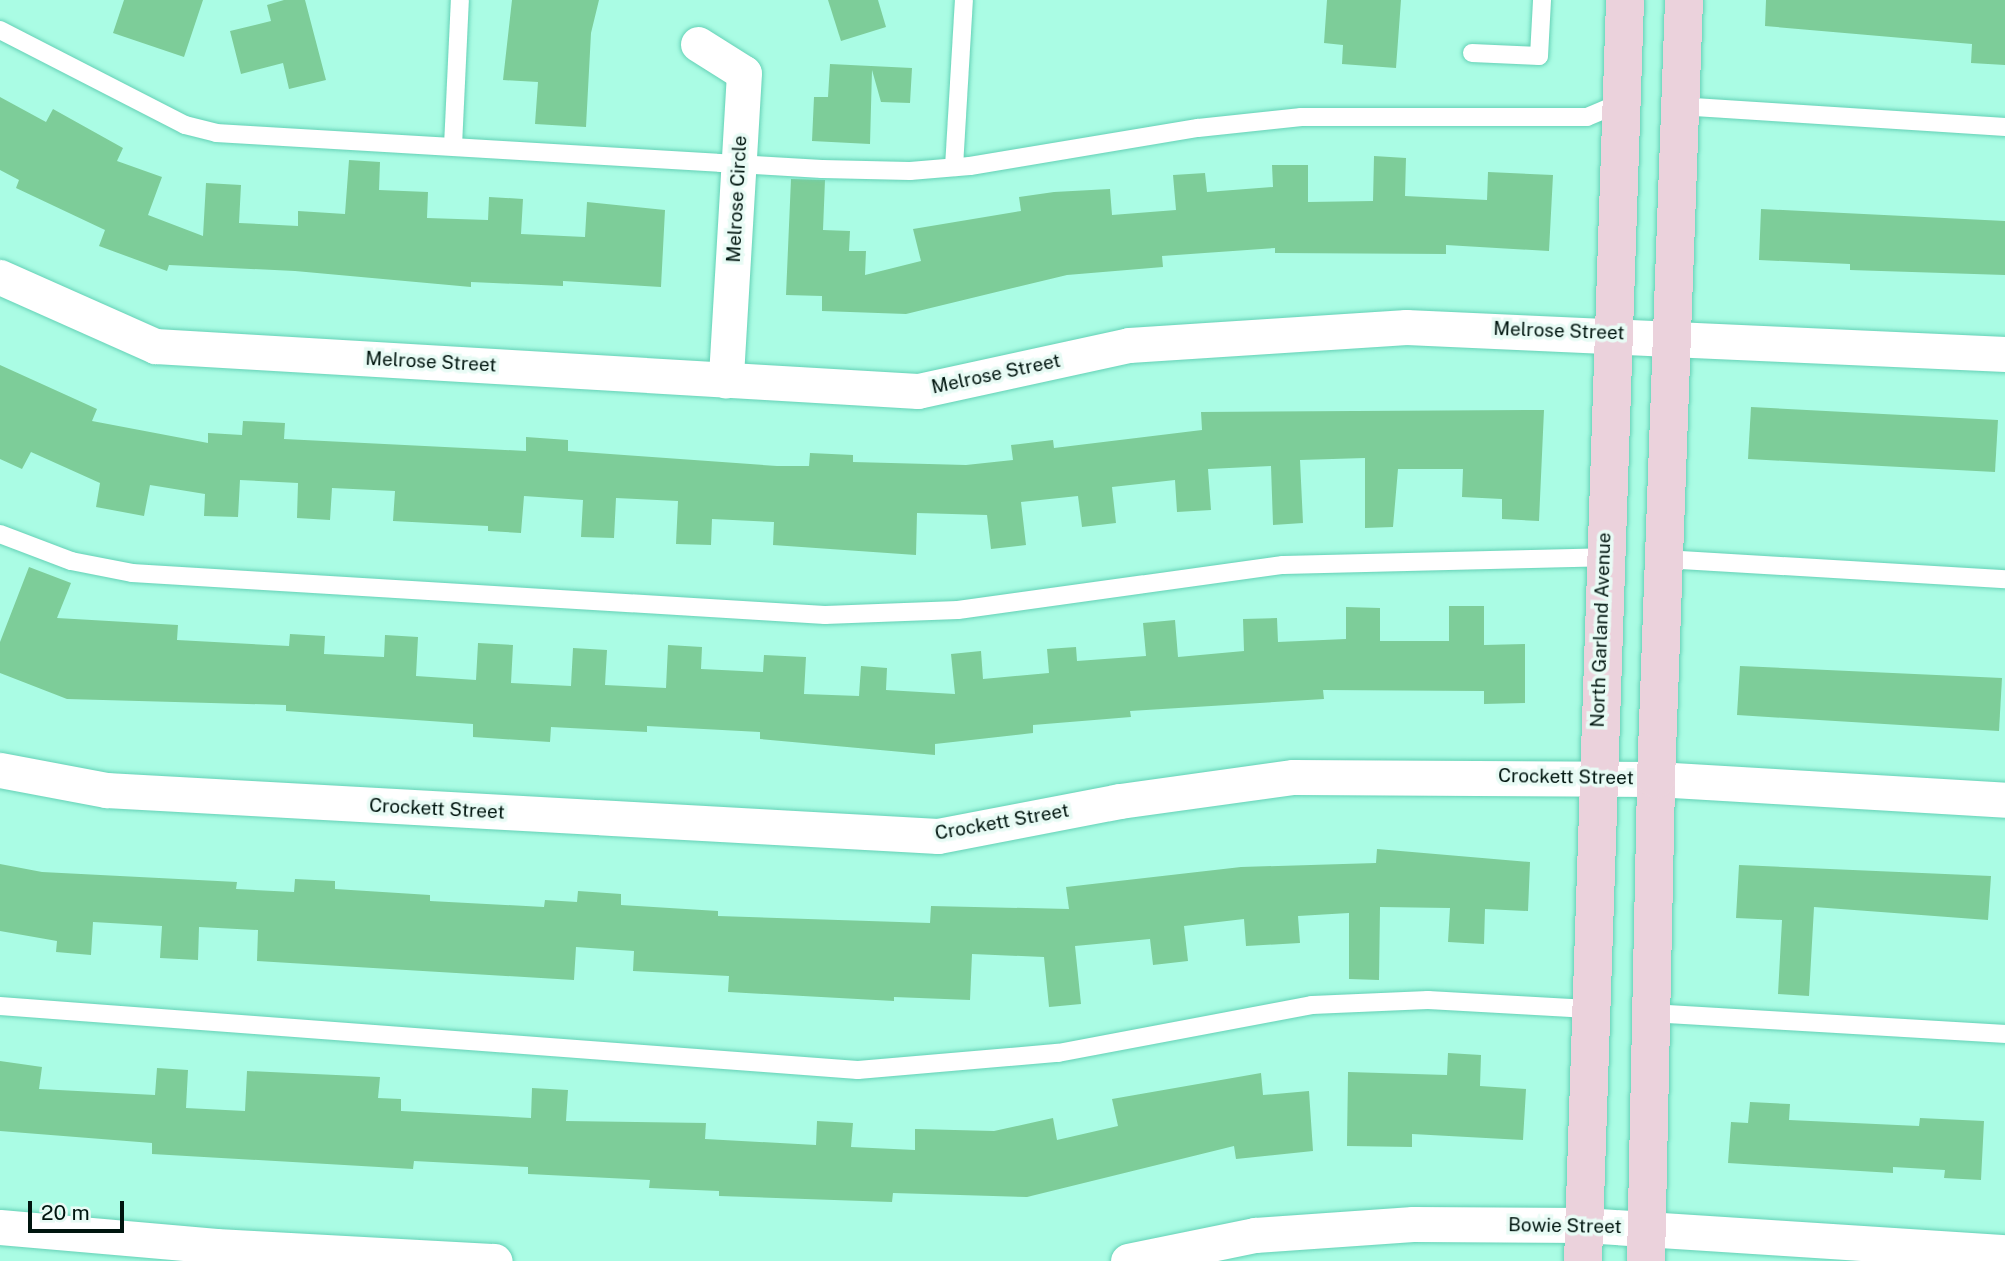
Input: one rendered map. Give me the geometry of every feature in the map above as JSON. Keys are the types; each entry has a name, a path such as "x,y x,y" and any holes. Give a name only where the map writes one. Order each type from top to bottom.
{"main road":[{"name":"North Garland Avenue","path":"1583,1243 1595,778 1625,0"},
{"path":"1647,1245 1656,779 1684,0"}],"street":[{"name":"Melrose Circle","path":"698,44 744,73 726,380"},
{"name":"Melrose Street","path":"0,277 155,346 918,391 1129,345 1406,327 1614,332 2005,354"},
{"name":"Crockett Street","path":"0,770 106,790 938,836 1120,801 1293,777 1656,779 2005,800"},
{"path":"0,1227 216,1246 495,1261"},
{"name":"Bowie Street","path":"1128,1261 1255,1235 1339,1227 1583,1243 2005,1252"}],"lane":[{"path":"453,146 460,0"},
{"path":"954,167 964,0"},
{"path":"1472,53 1539,56 1542,0"},
{"path":"0,30 185,125 216,133 910,172 1301,117 1587,117 1620,103"},
{"path":"1679,106 2005,127"},
{"path":"0,534 71,561 132,573 825,615 958,610 1283,565 1604,556"},
{"path":"1664,559 2005,579"},
{"path":"0,1006 858,1070 1058,1053 1312,1004 1428,1000 1589,1009"},
{"path":"1651,1013 2005,1034"}],"building":[{"path":"124,0 203,0 184,57 113,33"},
{"path":"284,0 305,0 326,80 289,89 283,63 241,74 230,31 271,21 267,5"},
{"path":"512,0 599,0 591,33 586,127 535,124 538,82 503,80"},
{"path":"828,0 878,0 886,27 841,41"},
{"path":"1327,0 1401,0 1396,68 1342,64 1343,45 1324,43"},
{"path":"1766,0 2005,0 2005,65 1971,63 1972,44 1765,26"},
{"path":"830,64 912,68 910,103 881,102 872,70 870,144 812,141 814,97 828,97"},
{"path":"0,97 46,122 53,109 123,148 117,161 162,177 148,215 203,236 206,183 241,185 239,223 298,226 298,211 345,214 349,160 380,162 379,190 428,192 427,218 488,220 489,197 523,199 521,234 585,237 587,202 665,210 661,287 563,281 563,286 471,282 471,287 295,271 169,265 167,271 99,246 105,230 16,188 19,180 0,170"},
{"path":"1374,156 1406,158 1405,196 1487,200 1488,172 1553,175 1549,251 1446,245 1446,254 1275,253 1275,248 1162,256 1163,267 1067,275 906,314 822,311 822,296 786,295 791,179 825,180 823,230 850,231 849,251 866,251 865,275 921,261 913,229 1021,211 1019,197 1110,189 1112,215 1176,210 1173,175 1205,173 1207,192 1273,187 1272,165 1308,165 1308,202 1373,201"},
{"path":"1761,209 2005,221 2005,275 1850,270 1850,264 1759,260"},
{"path":"0,365 97,409 92,421 208,443 208,433 242,435 243,421 285,423 284,439 526,451 526,437 568,440 568,451 777,466 809,466 810,453 853,455 853,462 966,465 1013,460 1011,445 1053,440 1054,448 1202,430 1201,412 1544,410 1539,521 1502,519 1502,499 1462,497 1463,469 1398,469 1393,527 1365,528 1365,458 1300,460 1303,523 1273,525 1271,466 1208,469 1211,510 1177,512 1175,480 1112,487 1116,523 1082,527 1078,496 1021,502 1026,545 991,549 987,515 917,513 916,555 773,545 774,522 712,519 711,545 676,544 678,501 616,498 614,538 581,537 583,500 524,496 521,533 488,531 488,526 393,521 395,491 332,488 330,520 297,518 298,483 240,480 238,517 204,516 205,494 150,485 144,516 96,507 100,483 31,452 22,469 0,459"},
{"path":"1751,407 1998,420 1995,472 1748,459"},
{"path":"29,567 71,583 57,618 178,625 177,640 289,646 290,634 325,636 324,654 384,657 385,635 418,637 416,676 476,680 478,643 513,645 511,683 571,686 573,648 607,650 605,685 666,688 668,645 702,647 701,669 763,672 764,655 806,657 804,694 859,696 861,666 887,668 886,690 955,694 951,654 981,651 983,679 1049,673 1047,649 1076,647 1077,661 1146,656 1143,623 1175,620 1178,657 1244,651 1243,619 1277,618 1278,642 1346,639 1346,607 1380,608 1380,641 1449,641 1449,606 1484,606 1484,645 1525,644 1525,703 1484,704 1484,691 1323,690 1324,699 1130,711 1131,717 1033,725 1033,733 935,744 935,755 760,739 760,732 647,726 647,732 551,727 550,742 473,737 473,724 286,711 286,705 67,699 0,673 0,642"},
{"path":"1740,666 2002,678 1999,731 1737,715"},
{"path":"1377,849 1530,862 1528,911 1485,909 1484,944 1448,942 1450,908 1380,907 1379,980 1349,979 1349,913 1298,916 1300,943 1246,946 1244,919 1184,926 1188,961 1153,965 1150,939 1075,946 1081,1004 1049,1007 1044,957 972,954 970,1000 894,997 894,1001 728,992 729,976 633,971 634,951 576,947 574,980 257,961 258,930 199,927 198,960 160,958 162,926 93,922 91,955 56,952 57,941 0,931 0,864 42,872 237,882 236,889 294,892 295,879 335,881 335,889 430,895 430,901 544,907 545,900 577,902 578,891 621,894 621,905 718,911 718,916 930,923 931,906 1069,909 1066,887 1241,867 1376,863"},
{"path":"1739,865 1991,876 1988,920 1814,907 1809,996 1778,994 1782,920 1736,918"},
{"path":"1448,1053 1481,1055 1480,1086 1526,1089 1523,1140 1412,1134 1412,1147 1347,1146 1348,1072 1447,1075"},
{"path":"0,1061 42,1067 39,1089 155,1095 157,1068 188,1070 186,1108 245,1111 247,1071 380,1077 378,1098 401,1099 401,1111 531,1118 532,1088 568,1090 566,1121 706,1123 705,1139 816,1145 817,1121 853,1123 851,1147 915,1150 915,1129 994,1131 1053,1118 1057,1140 1118,1126 1112,1099 1261,1073 1263,1095 1309,1091 1313,1151 1236,1159 1234,1146 1027,1197 893,1193 892,1202 719,1196 719,1191 649,1188 650,1180 528,1174 528,1167 414,1161 413,1169 152,1154 152,1143 0,1131"},
{"path":"1750,1102 1790,1104 1789,1120 1919,1126 1920,1118 1984,1121 1981,1180 1944,1178 1945,1170 1893,1167 1893,1173 1728,1163 1731,1122 1748,1123"}]}
